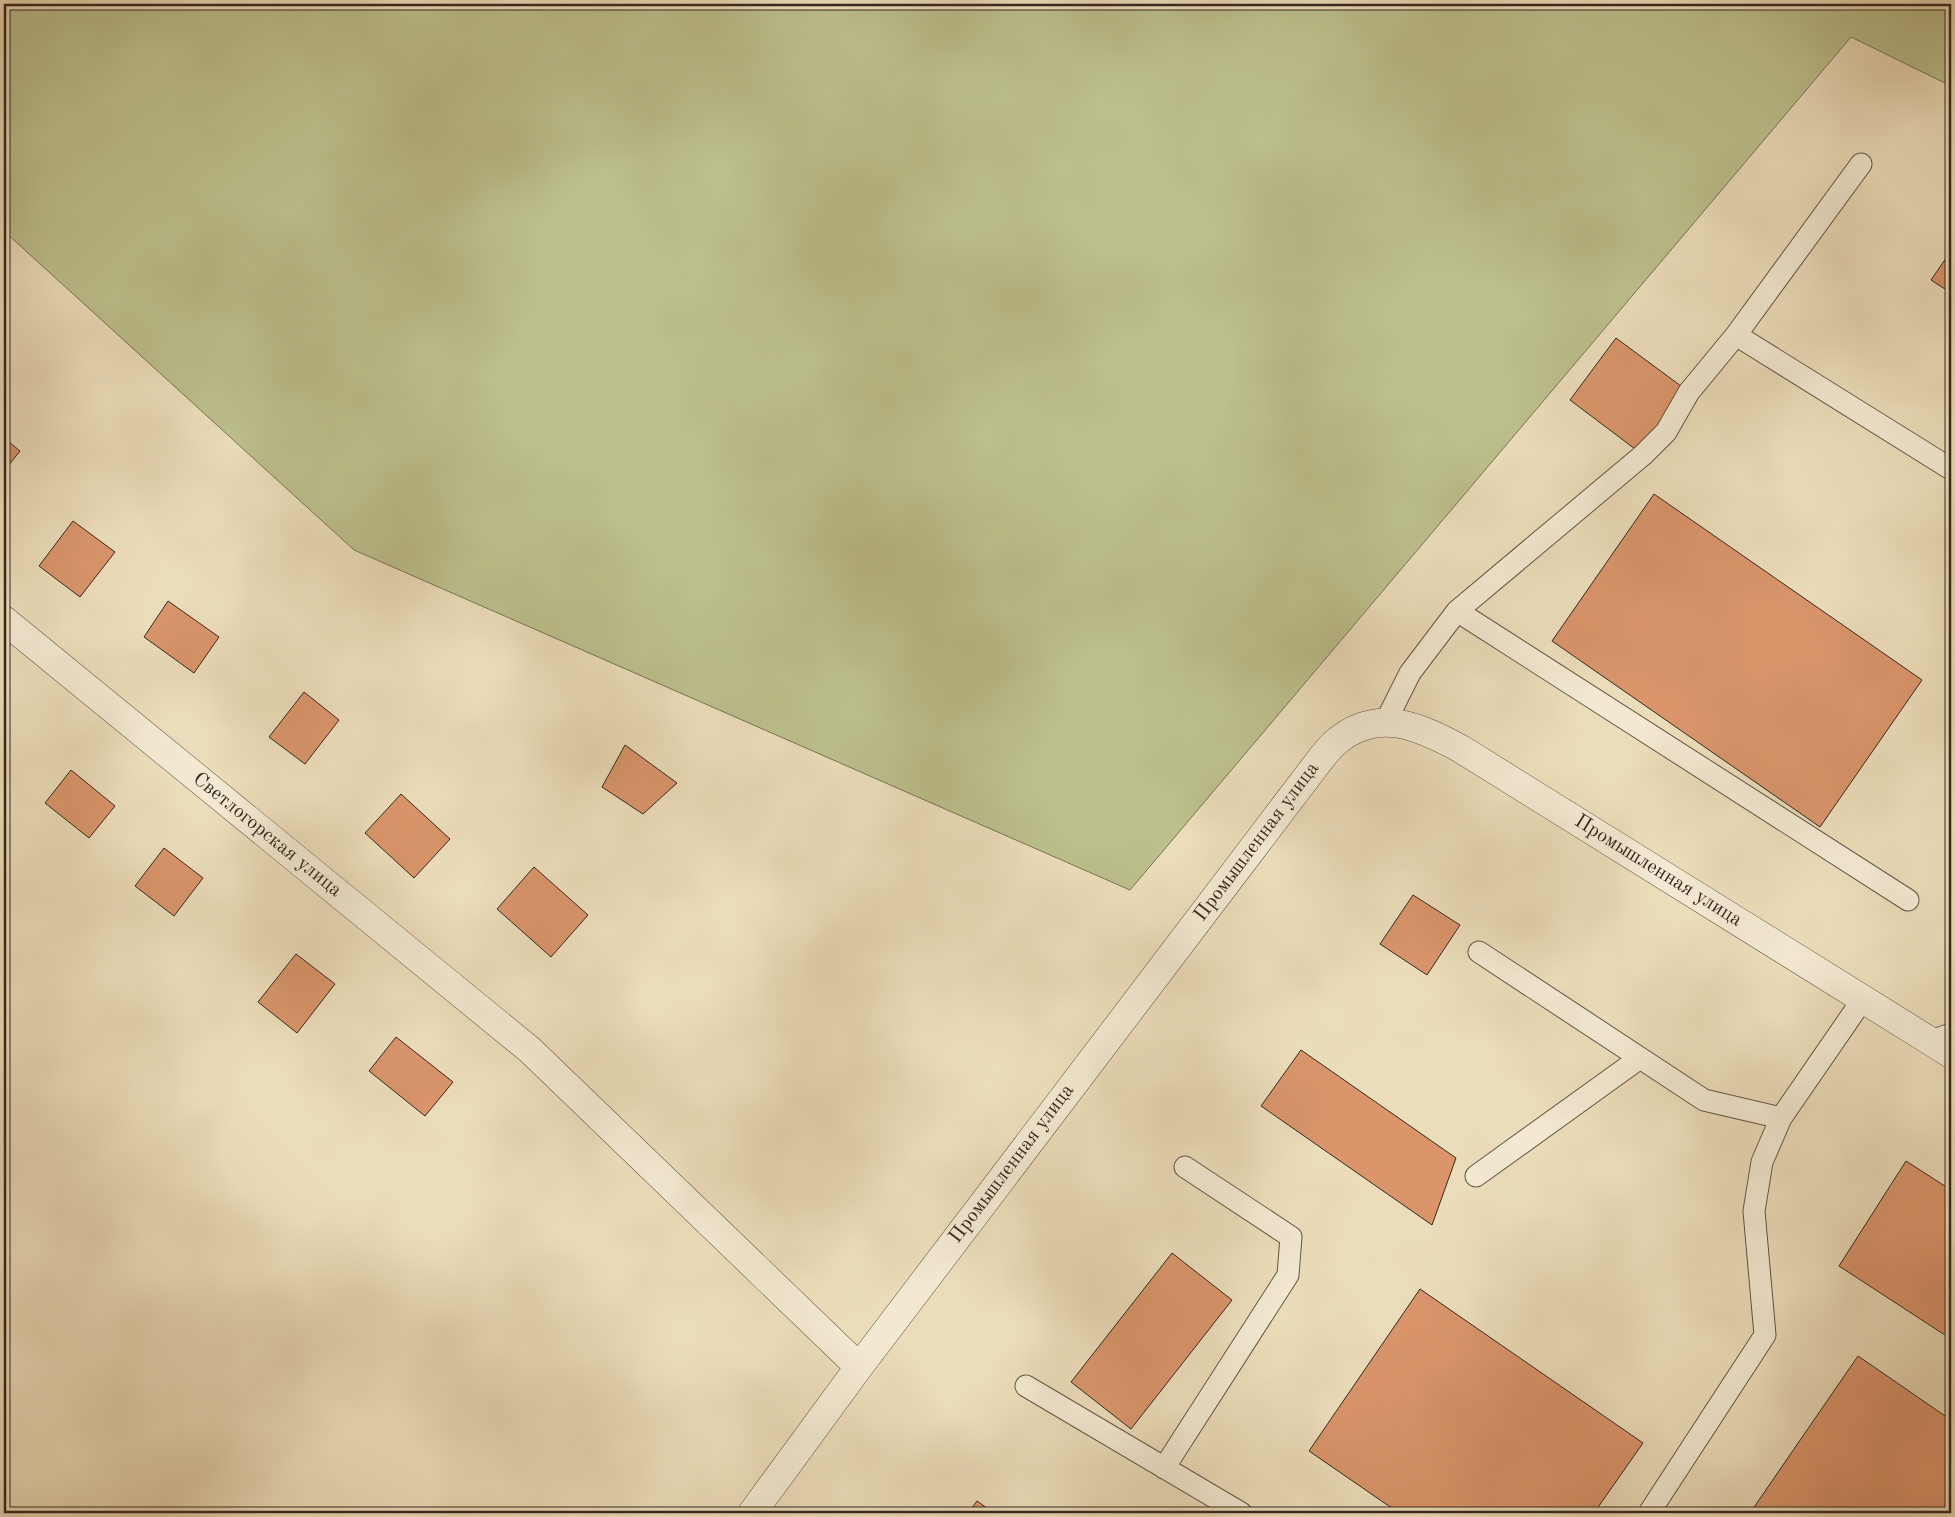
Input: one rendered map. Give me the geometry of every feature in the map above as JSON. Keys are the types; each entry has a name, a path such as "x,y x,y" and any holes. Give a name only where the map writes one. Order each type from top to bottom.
{"street":[{"name":"Светлогорская улица","path":"4,620 530,1050 859,1367"},
{"name":"Промышленная улица","path":"752,1513 859,1367 1316,765 1336,742 1361,726 1386,721 1433,734 1461,749 1863,999 1944,1043"}],"lane":[{"path":"1386,721 1410,673 1457,612 1643,455 1666,432 1689,392 1736,335 1861,164"},
{"path":"1736,335 1951,469"},
{"path":"1457,612 1908,900"},
{"path":"1479,952 1704,1100 1780,1118"},
{"path":"1649,1513 1765,1335 1754,1211 1762,1162 1780,1118 1863,999"},
{"path":"1476,1176 1640,1058"},
{"path":"1164,1468 1288,1275 1291,1237 1185,1167"},
{"path":"1026,1386 1241,1513"}],"green space":[{"path":"4,4 1951,4 1951,86 1851,37 1130,890 354,550 4,231"}],"building":[{"path":"1951,251 1951,293 1931,280"},
{"path":"1616,338 1689,392 1643,455 1570,400"},
{"path":"4,438 20,451 4,471"},
{"path":"1654,494 1922,680 1820,827 1552,641"},
{"path":"73,521 115,552 80,597 39,566"},
{"path":"168,601 219,637 194,673 144,637"},
{"path":"304,692 339,720 305,764 269,737"},
{"path":"625,745 677,783 643,814 602,787"},
{"path":"71,770 115,806 89,838 45,803"},
{"path":"401,794 450,839 414,878 365,833"},
{"path":"164,848 203,878 174,916 135,886"},
{"path":"534,867 588,915 551,957 497,909"},
{"path":"1413,895 1460,925 1427,975 1380,944"},
{"path":"296,954 335,984 297,1033 258,1002"},
{"path":"396,1037 453,1082 425,1116 369,1071"},
{"path":"1301,1050 1456,1158 1432,1225 1261,1106"},
{"path":"1906,1161 1951,1190 1951,1339 1839,1266"},
{"path":"1172,1253 1232,1300 1131,1429 1071,1382"},
{"path":"1420,1289 1643,1443 1594,1513 1399,1513 1309,1451"},
{"path":"1858,1356 1951,1420 1951,1506 1946,1513 1750,1513"},
{"path":"977,1501 994,1513 968,1513"}]}
